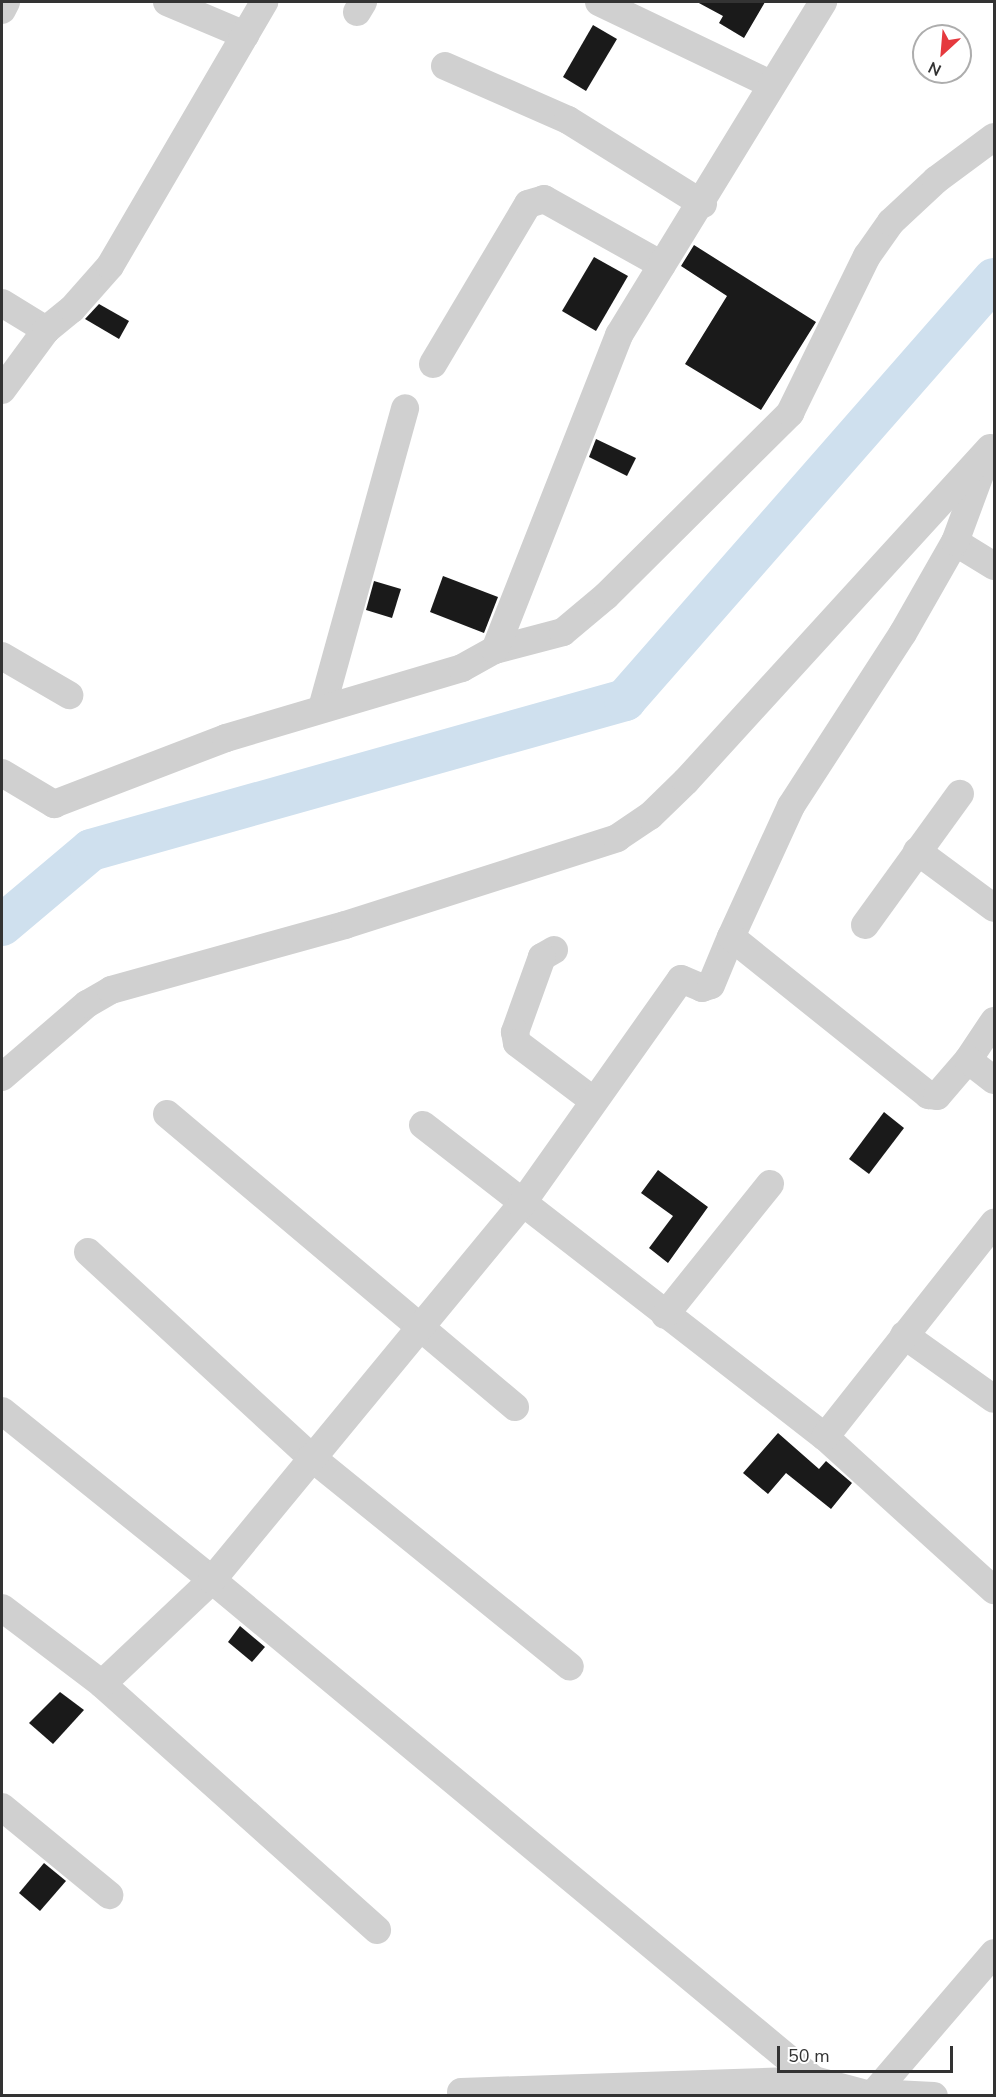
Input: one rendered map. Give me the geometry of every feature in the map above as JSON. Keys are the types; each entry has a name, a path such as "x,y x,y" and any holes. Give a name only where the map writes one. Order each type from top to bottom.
{"street":[{"path":"2,10 6,2"},
{"path":"167,2 245,35"},
{"path":"2,390 46,330 78,303 110,266 264,2"},
{"path":"599,2 770,84"},
{"path":"495,650 619,335 703,204 770,84 823,2"},
{"path":"445,66 568,120 703,204"},
{"path":"2,773 54,804 161,760 322,708 462,668 495,650 563,632 606,596 790,413 867,256 891,222 936,180 994,137"},
{"path":"433,364 528,204 544,200 662,265"},
{"path":"2,303 46,330"},
{"path":"322,708 405,408"},
{"path":"102,1684 212,1580 311,1457 422,1327 521,1205 681,979 702,988 711,985 791,806 903,633 955,542 992,444"},
{"path":"2,1077 87,1004 111,990 345,925 617,838 650,816 686,781 992,444"},
{"path":"955,542 994,566"},
{"path":"2,656 69,695"},
{"path":"865,925 960,794"},
{"path":"917,851 994,908"},
{"path":"731,937 928,1095 938,1096 968,1060 994,1021"},
{"path":"554,950 542,957 515,1032 517,1043 594,1101"},
{"path":"968,1060 994,1080"},
{"path":"167,1114 515,1407"},
{"path":"423,1125 521,1205 825,1437 994,1590"},
{"path":"665,1315 770,1184"},
{"path":"825,1437 994,1223"},
{"path":"88,1252 311,1457 570,1667"},
{"path":"904,1335 994,1400"},
{"path":"2,1411 212,1580 814,2080"},
{"path":"2,1608 102,1684 378,1930"},
{"path":"2,1807 109,1895"},
{"path":"874,2094 994,1953"},
{"path":"461,2092 814,2080 874,2094 934,2096"}],"building":[{"path":"697,2 765,2 744,38 719,23 723,16"},
{"path":"593,25 617,39 586,91 563,77"},
{"path":"694,245 816,322 761,410 685,364 727,296 681,266"},
{"path":"594,257 628,276 596,331 562,311"},
{"path":"99,304 129,321 119,339 85,319"},
{"path":"596,439 636,458 627,476 589,457"},
{"path":"443,576 498,597 484,633 430,612"},
{"path":"374,581 401,589 392,618 366,610"},
{"path":"884,1112 904,1128 869,1174 849,1159"},
{"path":"658,1170 708,1207 668,1263 649,1248 673,1216 641,1193"},
{"path":"778,1433 819,1469 826,1461 852,1483 831,1509 786,1473 768,1494 743,1473"},
{"path":"240,1626 265,1647 252,1662 228,1642"},
{"path":"60,1692 84,1710 53,1744 29,1723"},
{"path":"44,1863 66,1881 40,1911 19,1893"}],"waterway":[{"path":"2,925 91,850 625,700 994,279"}]}
